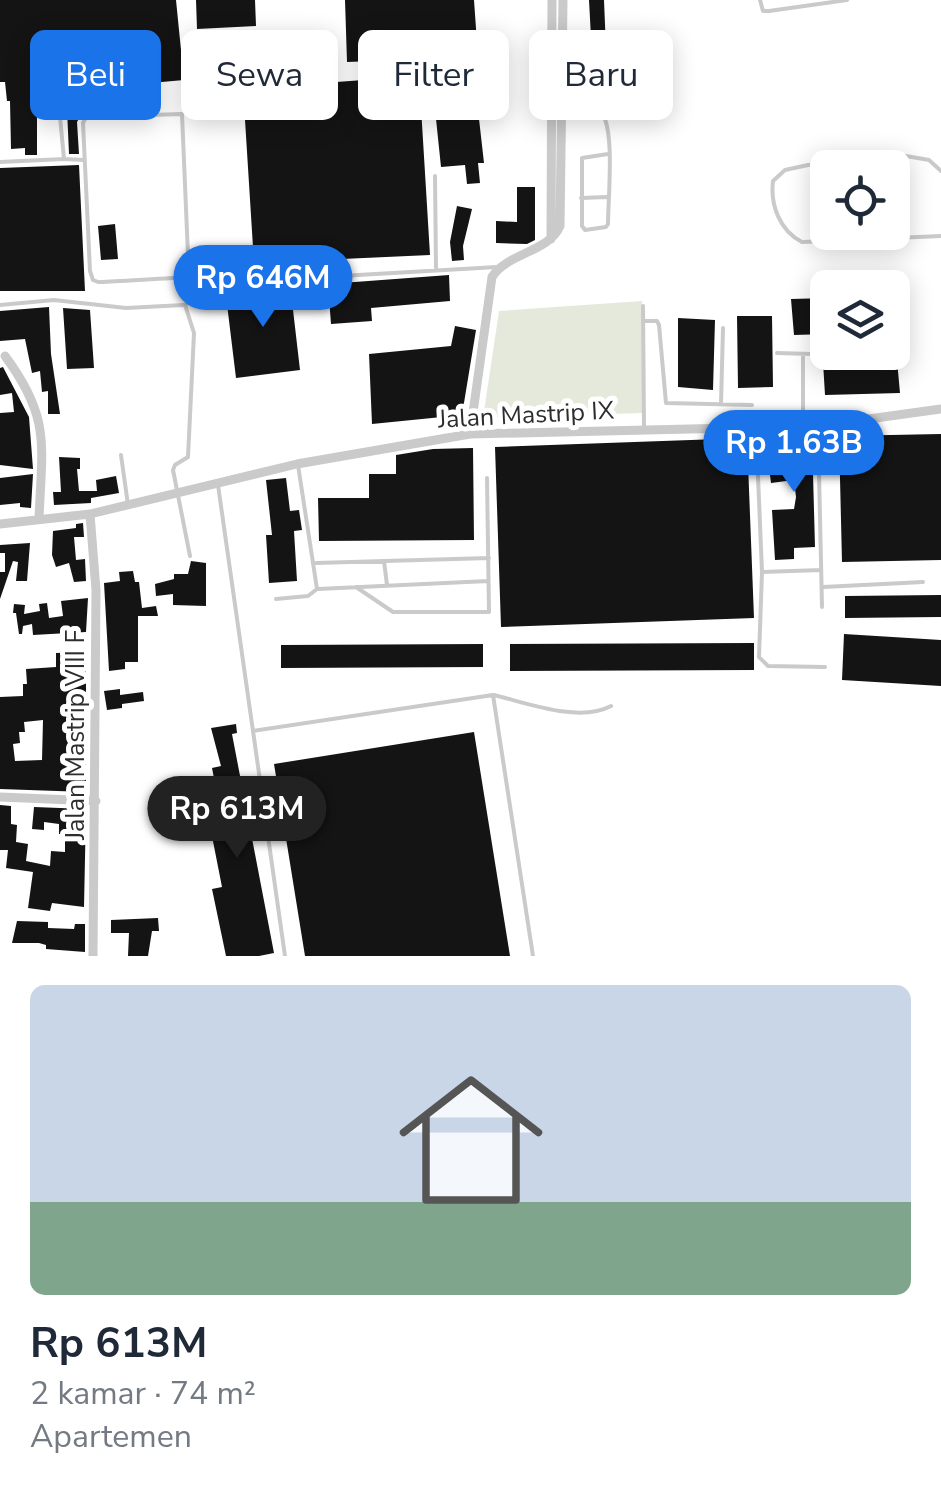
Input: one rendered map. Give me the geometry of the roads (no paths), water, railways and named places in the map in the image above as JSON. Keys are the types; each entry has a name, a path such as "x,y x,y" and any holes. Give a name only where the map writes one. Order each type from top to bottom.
{"street":[{"path":"552,0 553,30"},
{"path":"560,30 562,0"},
{"path":"470,434 492,277 500,267 550,238 555,120"},
{"path":"5,356 28,388 41,425 39,518"},
{"name":"Jalan Mastrip IX","path":"0,524 90,514 298,464 470,434 818,426 941,408"},
{"name":"Jalan Mastrip VIII F","path":"90,514 96,590 93,956"},
{"path":"0,797 96,801"}],"lane":[{"path":"760,0 763,10 769,11 847,0"},
{"path":"0,305 54,300 126,308 185,305 198,294 222,292 226,286 221,277 189,279 98,282 93,280 84,160 86,117 182,114 189,279"},
{"path":"60,120 64,160"},
{"path":"605,120 608,154 607,226 585,230 581,198 583,156 608,154"},
{"path":"941,171 929,160 906,156 808,165 785,170 773,181 771,196 781,223 791,237 802,242 941,236"},
{"path":"0,162 84,160"},
{"path":"436,176 436,268"},
{"path":"581,198 608,197"},
{"path":"252,281 500,267"},
{"path":"185,305 194,344 188,458 173,470 190,556"},
{"path":"643,306 644,430"},
{"path":"644,321 657,321 660,325 666,404 752,405"},
{"path":"721,404 722,328"},
{"path":"777,353 810,354"},
{"path":"803,426 804,354"},
{"path":"818,426 822,607"},
{"path":"756,427 761,663 826,667"},
{"path":"121,455 128,506"},
{"path":"298,464 318,589"},
{"path":"356,587 393,612 484,614 491,608 487,478"},
{"path":"218,484 285,956"},
{"path":"316,563 489,558"},
{"path":"384,561 386,586"},
{"path":"762,572 821,570"},
{"path":"276,599 308,596 318,589 488,582"},
{"path":"821,587 923,582"},
{"path":"253,731 493,695 544,708 576,711 602,711 611,706"},
{"path":"493,695 533,956"}]}
